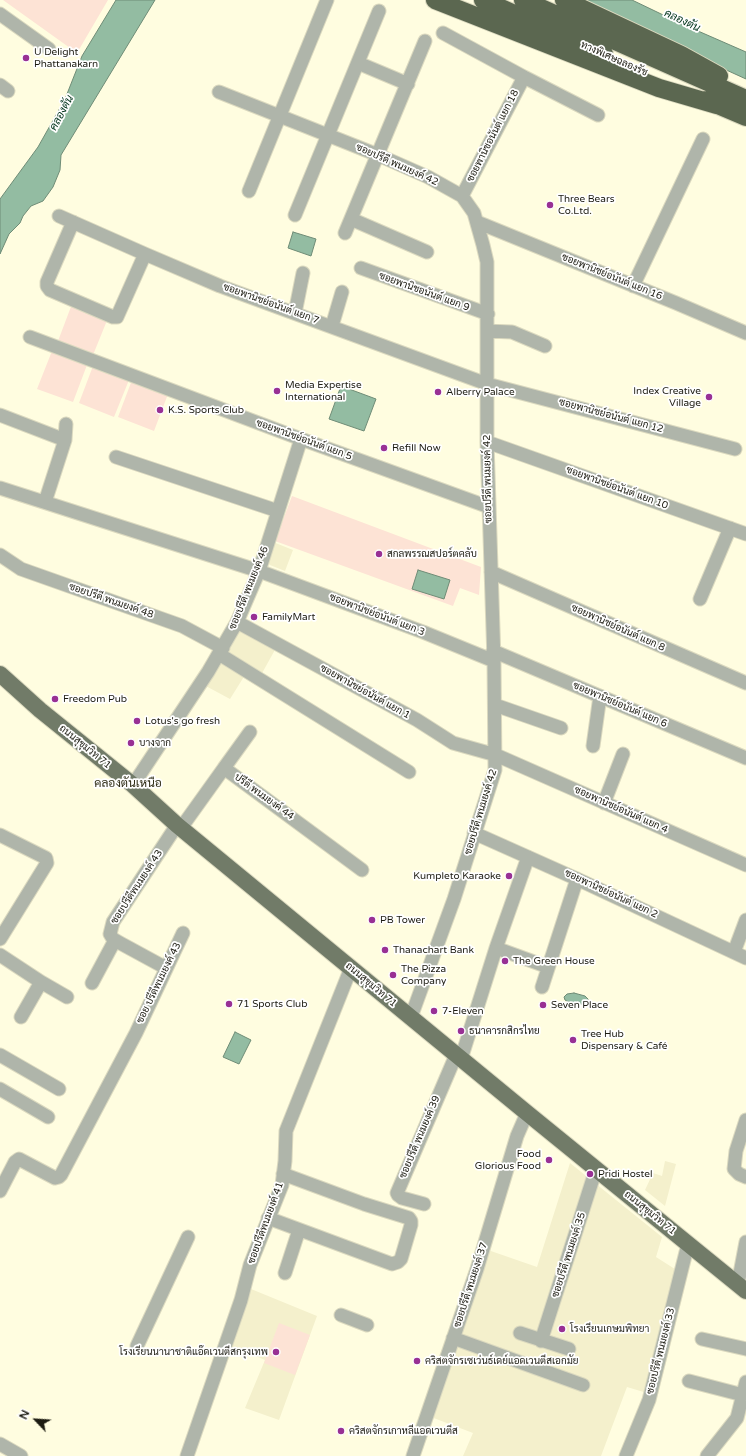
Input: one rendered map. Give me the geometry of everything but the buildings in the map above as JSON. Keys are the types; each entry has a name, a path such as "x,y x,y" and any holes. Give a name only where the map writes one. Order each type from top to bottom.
{"highway":[{"path":"435,0 659,88 717,105"},
{"name":"ทางพิเศษฉลองรัช","path":"483,0 746,117"},
{"name":"ทางพิเศษฉลองรัช","path":"523,0 746,99"},
{"path":"564,0 681,55 746,91"}],"main road":[{"name":"ถนนสุขุมวิท 71","path":"0,674 40,710 133,785 179,826 458,1057 742,1287"}],"street":[{"path":"249,192 327,0"},
{"path":"295,215 379,12"},
{"path":"0,14 48,48"},
{"path":"443,33 524,77 598,114"},
{"path":"345,233 426,41"},
{"path":"358,63 408,84"},
{"name":"ซอยพานิชอนันต์ แยก 18","path":"462,196 524,77"},
{"name":"ซอยปรีดี พนมยงค์ 42","path":"219,92 378,155 428,177 462,196 474,213 483,245 486,262 488,314 487,442 494,656 495,770 454,899 411,1017"},
{"path":"633,286 703,138"},
{"name":"ซอยพานิชย์อนันต์ แยก 7","path":"58,216 220,286 487,384"},
{"path":"351,219 427,252"},
{"path":"73,222 47,282 47,286 50,290 112,317 117,317 145,254"},
{"name":"ซอยพานิชย์อนันต์ แยก 16","path":"477,222 746,333"},
{"name":"ซอยพานิชอนันต์ แยก 9","path":"361,268 488,314"},
{"path":"295,313 303,273"},
{"path":"332,326 342,292"},
{"path":"487,332 512,332 545,346"},
{"name":"ซอยพานิชย์อนันต์ แยก 5","path":"30,337 301,439 488,507"},
{"name":"ซอยพานิชย์อนันต์ แยก 12","path":"487,384 735,449"},
{"path":"0,415 65,440"},
{"path":"45,502 65,440 66,424"},
{"name":"ซอยปรีดี พนมยงค์ 46","path":"133,785 221,651 237,622 259,571 301,439"},
{"name":"ซอยพานิชย์อนันต์ แยก 10","path":"487,442 746,534"},
{"path":"116,457 278,511"},
{"name":"ซอยพานิชย์อนันต์ แยก 3","path":"0,488 259,571 423,632 494,656"},
{"path":"700,599 730,528"},
{"name":"ซอยปรีดี พนมยงค์ 48","path":"0,555 21,569 182,626 409,772"},
{"name":"ซอยพานิชย์อนันต์ แยก 8","path":"491,572 746,683"},
{"name":"ซอยพานิชย์อนันต์ แยก 1","path":"237,622 417,720 453,743 496,755"},
{"name":"ซอยพานิชย์อนันต์ แยก 6","path":"494,656 600,696 746,758"},
{"path":"593,746 600,696"},
{"path":"495,705 561,728"},
{"path":"224,768 250,732"},
{"path":"604,803 623,754"},
{"name":"ซอยพานิชย์อนันต์ แยก 4","path":"496,755 746,865"},
{"name":"ปรีดี พนมยงค์ 44","path":"179,826 224,768 362,870"},
{"name":"ซอยปรีดีพนมยงค์ 43","path":"166,968 115,940 110,934 113,922 179,826"},
{"name":"ซอยพานิชย์อนันต์ แยก 2","path":"474,833 740,955"},
{"path":"0,835 46,858 47,863 0,938"},
{"path":"458,1057 528,857"},
{"path":"542,987 577,879"},
{"path":"740,955 746,920"},
{"name":"ซอย ปรีดีพนมยงค์ 43","path":"0,1191 15,1162 19,1159 55,1178 61,1175 136,1033 183,933"},
{"path":"92,983 115,940"},
{"path":"496,948 548,967"},
{"path":"0,955 67,997"},
{"name":"ซอยปรีดีพนมยงค์ 41","path":"186,1456 206,1403 241,1300 250,1265 282,1185 286,1131 351,968"},
{"path":"21,1017 41,982"},
{"path":"0,1055 59,1089"},
{"name":"ซอยปรีดี พนมยงค์ 39","path":"424,1204 400,1197 397,1193 458,1057"},
{"path":"0,1089 48,1117"},
{"name":"ซอยปรีดี พนมยงค์ 37","path":"413,1456 485,1241 518,1136 527,1113"},
{"path":"746,1120 736,1151 734,1169 739,1174 746,1177"},
{"name":"ซอยปรีดี พนมยงค์ 35","path":"541,1341 596,1169"},
{"path":"268,1218 392,1264 401,1259 411,1221 404,1217 283,1174"},
{"path":"285,1273 299,1230"},
{"path":"137,1346 188,1237"},
{"path":"742,1287 746,1242"},
{"name":"ซอยปรีดี พนมยงค์ 33","path":"626,1456 649,1400 688,1244"},
{"path":"341,1315 367,1325"},
{"path":"520,1333 569,1349"},
{"path":"453,1338 583,1385"},
{"path":"702,1339 746,1349"},
{"path":"689,1381 743,1395"},
{"path":"707,1456 737,1418 746,1382"},
{"path":"0,1444 21,1456"}],"shaded area":[{"path":"3,0 108,0 77,53"},
{"path":"72,304 108,318 93,355 58,341"},
{"path":"52,351 87,365 73,402 37,389"},
{"path":"93,366 129,380 114,417 79,403"},
{"path":"132,380 168,394 154,431 118,417"},
{"name":"สกลพรรณสปอร์ตคลับ","path":"292,496 481,567 479,595 460,588 453,606 275,541"},
{"path":"273,542 293,550 285,571 265,563"},
{"path":"239,629 276,648 261,675 224,653"},
{"path":"220,660 245,675 230,699 204,685"},
{"path":"665,1161 676,1164 665,1206 645,1190 653,1173 662,1176"},
{"name":"โรงเรียนเกษมพิทยา","path":"570,1163 662,1237 656,1257 678,1271 647,1393 627,1387 601,1456 463,1456 473,1433 431,1417 488,1250 537,1267"},
{"name":"โรงเรียนนานาชาติแอ๊ดเวนตีสกรุงเทพ","path":"251,1289 317,1316 279,1420 245,1408 265,1360 229,1345"},
{"path":"279,1323 310,1335 295,1375 264,1363"}],"water":[{"name":"คลองตัน","path":"116,0 155,0 61,155 60,170 53,187 43,201 31,206 23,216 20,223 9,234 0,254 0,199 38,147 65,99 82,56"},
{"path":"573,0 632,0 746,52 746,79"},
{"path":"293,232 316,239 311,256 288,248"},
{"path":"341,386 376,399 364,431 329,419"},
{"path":"418,570 450,580 444,599 412,589"},
{"path":"574,993 585,996 588,999 588,1002 580,1004 576,1008 573,1007 572,1004 565,1000 564,997 567,994"},
{"path":"235,1032 251,1040 239,1064 223,1057"}],"place":[{"name":"U Delight Phattanakarn","path":"26,58"},
{"name":"Three Bears Co.Ltd.","path":"550,205"},
{"name":"Media Expertise International","path":"277,391"},
{"name":"Alberry Palace","path":"438,392"},
{"name":"Index Creative Village","path":"709,397"},
{"name":"K.S. Sports Club","path":"160,410"},
{"name":"Refill Now","path":"384,448"},
{"name":"สกลพรรณสปอร์ตคลับ","path":"379,554"},
{"name":"FamilyMart","path":"254,617"},
{"name":"Freedom Pub","path":"55,699"},
{"name":"Lotus's go fresh","path":"137,721"},
{"name":"บางจาก","path":"131,743"},
{"name":"Kumpleto Karaoke","path":"509,876"},
{"name":"PB Tower","path":"372,920"},
{"name":"Thanachart Bank","path":"385,950"},
{"name":"The Green House","path":"505,961"},
{"name":"The Pizza Company","path":"393,975"},
{"name":"71 Sports Club","path":"229,1004"},
{"name":"Seven Place","path":"543,1005"},
{"name":"7-Eleven","path":"434,1011"},
{"name":"ธนาคารกสิกรไทย","path":"461,1031"},
{"name":"Tree Hub Dispensary & Café","path":"573,1040"},
{"name":"Food Glorious Food","path":"549,1160"},
{"name":"Pridi Hostel","path":"590,1174"},
{"name":"โรงเรียนเกษมพิทยา","path":"562,1329"},
{"name":"โรงเรียนนานาชาติแอ๊ดเวนตีสกรุงเทพ","path":"276,1352"},
{"name":"คริสตจักรเซเว่นธ์เดย์แอดเวนตีสเอกมัย","path":"417,1361"},
{"name":"คริสตจักรเกาหลีแอดเวนตีส","path":"341,1431"}],"district":[{"name":"คลองตันเหนือ","path":"128,784"}]}
